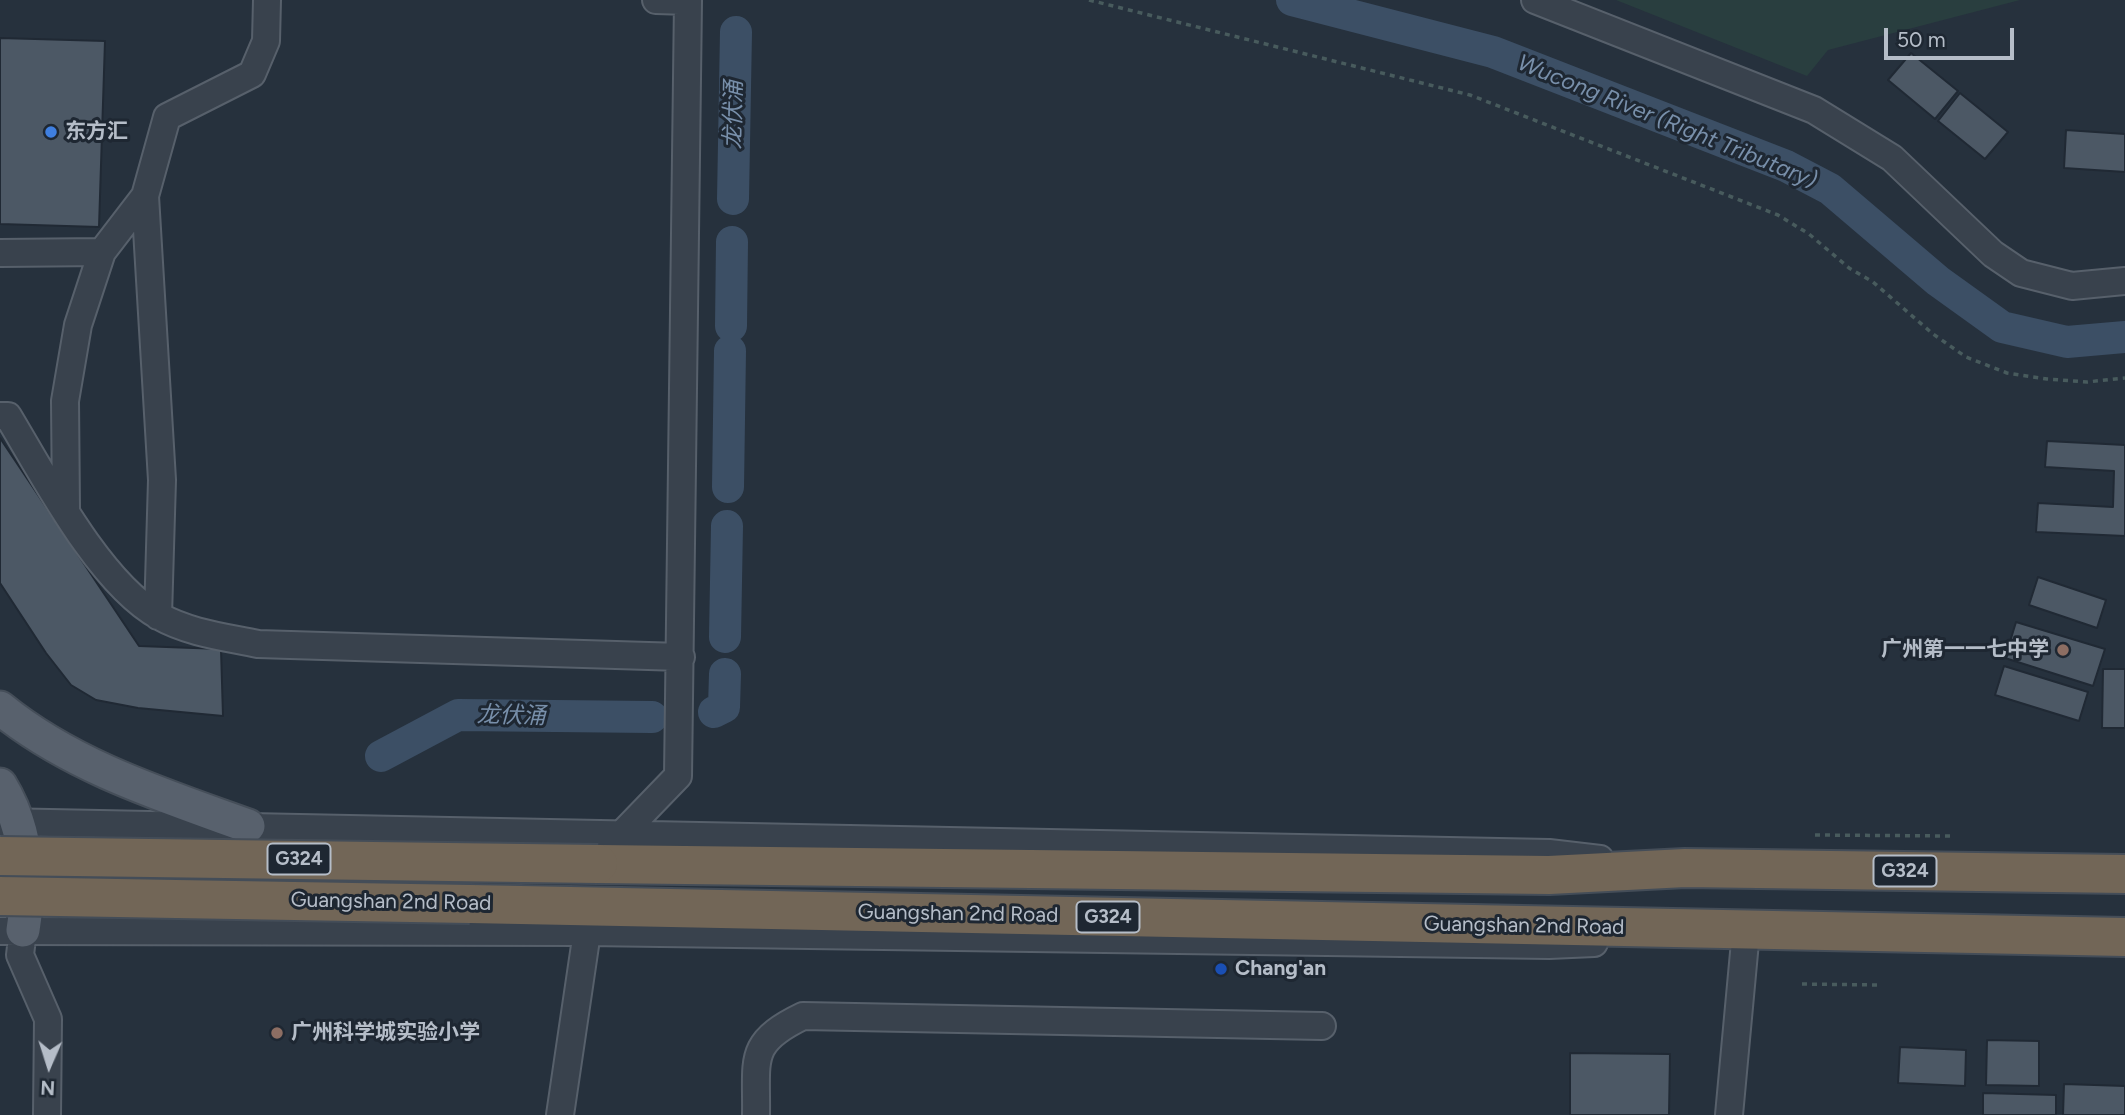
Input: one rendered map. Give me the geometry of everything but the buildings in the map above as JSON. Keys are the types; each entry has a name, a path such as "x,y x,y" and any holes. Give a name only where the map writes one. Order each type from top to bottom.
{"highway":[{"name":"Guangshan 2nd Road","path":"0,856 1549,875 1685,868 2125,874"},
{"name":"Guangshan 2nd Road","path":"0,896 2125,937"}],"main road":[{"path":"0,708 83,761 150,790 248,826"},
{"path":"0,785 28,882 12,930"}],"street":[{"path":"158,616 162,480 145,196 167,117 252,74 266,41 267,0"},
{"path":"621,835 678,776 688,1 656,0"},
{"path":"1535,0 1814,110 1892,158 1993,254 2021,274 2072,286 2125,281"},
{"path":"65,509 65,401 78,325 102,252 145,196"},
{"path":"0,253 102,252"},
{"path":"0,416 8,416 107,572 158,616 190,629 258,644 681,657"},
{"path":"9,821 1549,853 1685,868"},
{"path":"129,825 106,839 94,865 94,892 101,906 130,932"},
{"path":"47,1115 48,1019 12,930 587,932 1549,946 1746,931 1729,1115"},
{"path":"560,1115 587,932"},
{"path":"756,1115 758,1054 774,1030 803,1016 1322,1026"}],"path":[{"path":"1089,0 1498,105 1778,215 1809,234 1849,268 1873,282 1933,334 1966,357 2007,373 2033,377 2087,382 2125,378"},
{"path":"1815,835 1952,836"},
{"path":"1802,984 1878,985"}],"green space":[{"path":"1616,0 2020,0 1828,50 1807,76"}],"waterway":[{"name":"Wucong River (Right Tributary)","path":"1292,0 1493,52 1786,166 1830,189 1938,281 2002,327 2067,342 2125,337"},
{"name":"龙伏涌","path":"733,199 736,32"},
{"name":"龙伏涌","path":"731,326 732,242"},
{"name":"龙伏涌","path":"728,487 730,351"},
{"name":"龙伏涌","path":"725,637 727,526"},
{"name":"龙伏涌","path":"714,712 724,707 725,674"},
{"name":"龙伏涌","path":"381,756 458,715 652,717"}],"place":[{"name":"东方汇","path":"51,132"},
{"name":"广州第一一七中学","path":"2063,650"},
{"name":"Chang'an","path":"1221,969"},
{"name":"广州科学城实验小学","path":"277,1033"}]}
